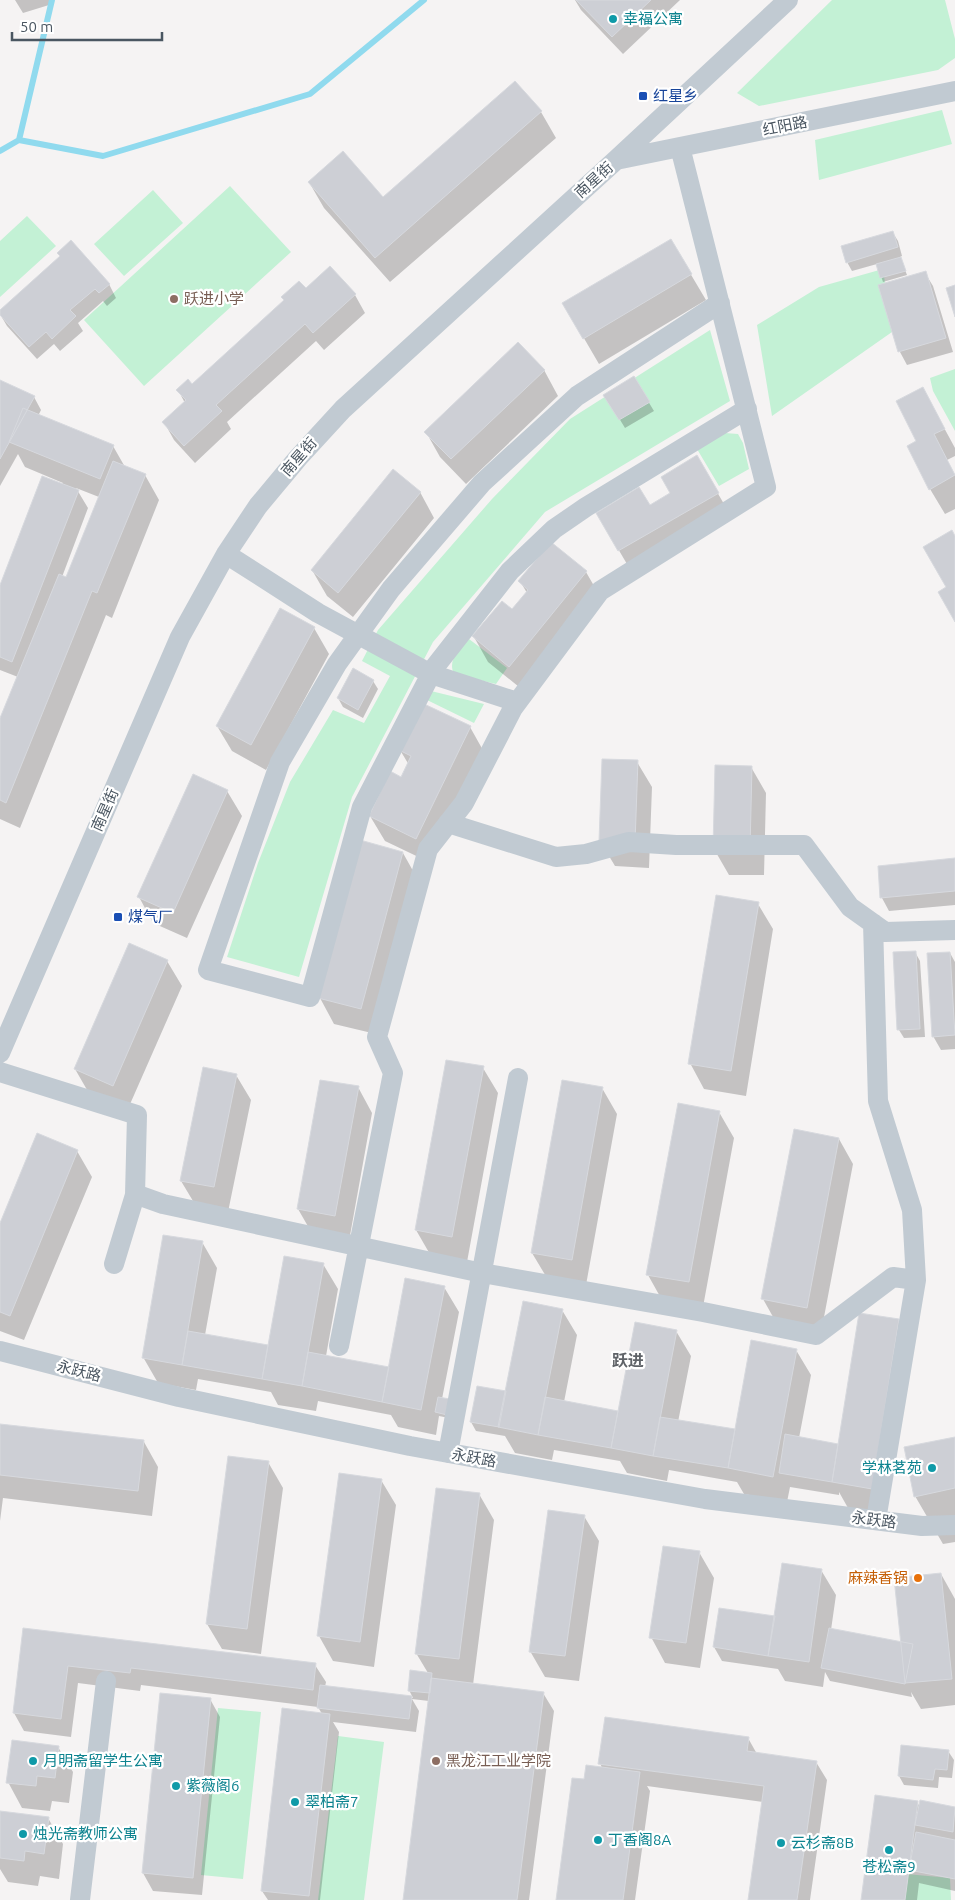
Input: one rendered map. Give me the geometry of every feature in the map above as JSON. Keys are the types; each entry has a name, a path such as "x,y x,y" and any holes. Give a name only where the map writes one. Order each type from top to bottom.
{"street":[{"name":"南星街","path":"0,1053 180,637 226,554 258,506 342,409 616,160 788,0"},
{"name":"红阳路","path":"616,160 955,91"},
{"path":"339,1346 393,1073 377,1037 428,849 464,803 517,702 600,591 766,487 680,147"},
{"path":"720,303 577,396 489,476 391,589 337,664 280,762 208,970 310,997 362,806 431,674 510,571 554,529 586,507 747,409"},
{"path":"226,554 318,613 431,674 517,702"},
{"path":"448,823 556,857 586,854 629,842 676,845 804,844 850,907 885,932 955,930"},
{"path":"873,923 878,1100 912,1210 916,1280 876,1520"},
{"path":"0,1072 137,1115 135,1194 114,1264"},
{"path":"448,1453 518,1078"},
{"path":"135,1194 163,1204 482,1273 703,1312 816,1335 893,1277 916,1280"},
{"name":"永跃路","path":"0,1351 179,1397 448,1453 705,1499 922,1526 955,1525"},
{"path":"80,1900 106,1681"}],"green space":[{"path":"832,0 945,0 955,39 955,58 938,70 759,106 737,93"},
{"path":"942,110 952,144 819,180 815,140"},
{"path":"230,186 291,252 144,386 84,320"},
{"path":"153,190 183,223 124,276 94,244"},
{"path":"27,216 56,246 0,297 0,241"},
{"path":"883,269 892,332 772,416 757,325 819,287"},
{"path":"710,330 730,401 545,512 433,642 352,797 299,977 227,957 258,863 290,782 333,710 364,723 390,676 362,661 378,630 492,499 570,419"},
{"path":"955,369 955,431 933,391 930,378"},
{"path":"725,433 738,434 743,443 749,469 719,486 697,449"},
{"path":"469,639 507,668 496,684 454,674 452,669 453,659"},
{"path":"431,691 484,704 474,723 427,700"},
{"path":"218,1708 261,1712 243,1879 201,1875"},
{"path":"338,1736 384,1742 364,1900 318,1900"},
{"path":"906,1874 950,1878 951,1900 903,1900"}],"building":[{"name":"幸福公寓","path":"576,0 651,0 612,37"},
{"path":"515,81 542,111 375,258 308,182 343,151 383,197"},
{"path":"893,231 898,247 846,263 841,246"},
{"path":"671,239 692,274 583,339 562,303"},
{"path":"71,240 110,284 99,293 95,289 70,310 76,316 52,339 46,332 29,347 0,315 0,310 60,256 57,253"},
{"path":"901,257 906,271 880,278 876,264"},
{"path":"330,266 356,294 313,333 305,324 216,405 222,411 184,446 162,422 186,400 176,390 188,379 192,384 284,300 281,297 299,281 306,288"},
{"path":"926,271 946,338 898,352 878,285"},
{"path":"955,285 955,317 946,288"},
{"path":"518,342 545,370 451,459 424,432"},
{"path":"634,376 650,402 619,420 603,395"},
{"path":"0,380 35,396 0,459"},
{"path":"923,387 945,429 934,434 955,475 929,490 907,446 916,441 896,401"},
{"path":"23,408 114,445 100,479 9,442"},
{"path":"697,455 719,493 618,551 596,513 639,487 650,505 670,493 661,477"},
{"path":"113,461 146,474 97,593 92,591 6,803 0,800 0,718 59,574 66,577"},
{"path":"393,469 421,492 338,593 311,570"},
{"path":"42,476 79,490 12,662 0,657 0,585"},
{"path":"952,530 955,536 955,622 938,592 946,587 923,547"},
{"path":"551,542 587,571 509,667 472,636 502,601 512,609 528,590 518,581"},
{"path":"280,608 315,627 251,745 216,726"},
{"path":"353,668 374,680 358,710 337,698"},
{"path":"422,703 471,726 416,839 369,816 390,771 401,777 411,756 399,750"},
{"path":"602,759 638,760 635,843 599,841"},
{"path":"715,765 752,766 750,850 713,850"},
{"path":"193,774 228,790 173,913 137,897"},
{"path":"360,840 403,852 361,1009 318,998"},
{"path":"955,858 955,891 880,898 878,866"},
{"path":"716,895 759,902 731,1071 688,1064"},
{"path":"129,943 168,960 113,1086 74,1069"},
{"path":"916,951 920,1029 897,1030 893,952"},
{"path":"950,952 955,1035 932,1037 927,953"},
{"path":"446,1060 484,1066 452,1237 415,1230"},
{"path":"203,1067 237,1074 214,1187 180,1181"},
{"path":"320,1080 359,1086 335,1216 297,1209"},
{"path":"562,1080 603,1087 572,1260 531,1253"},
{"path":"678,1103 720,1111 689,1282 646,1275"},
{"path":"794,1129 839,1138 807,1308 761,1299"},
{"path":"37,1133 78,1150 10,1316 0,1312 0,1223"},
{"path":"163,1235 203,1241 182,1365 142,1358"},
{"path":"284,1256 324,1263 302,1386 262,1379"},
{"path":"405,1278 445,1286 421,1410 382,1402"},
{"path":"523,1301 563,1309 538,1435 498,1427"},
{"path":"859,1313 899,1319 872,1489 832,1482"},
{"path":"635,1322 677,1330 653,1456 611,1448"},
{"path":"188,1331 268,1345 262,1379 182,1365"},
{"path":"751,1340 797,1349 773,1477 728,1468"},
{"path":"308,1352 389,1367 382,1402 302,1386"},
{"path":"477,1386 506,1391 499,1427 470,1422"},
{"path":"438,1397 450,1399 447,1415 435,1412"},
{"path":"545,1397 618,1411 611,1448 538,1435"},
{"path":"660,1417 735,1429 728,1468 653,1456"},
{"path":"0,1424 144,1440 138,1491 0,1475"},
{"path":"785,1434 838,1444 832,1482 779,1473"},
{"name":"学林茗苑","path":"955,1437 955,1488 914,1497 904,1447"},
{"path":"228,1456 269,1461 247,1629 206,1624"},
{"path":"339,1473 382,1479 360,1642 317,1636"},
{"path":"436,1488 480,1493 459,1659 415,1654"},
{"path":"548,1510 585,1515 565,1656 529,1652"},
{"path":"663,1546 700,1551 686,1643 649,1638"},
{"path":"782,1563 822,1569 809,1662 768,1656"},
{"path":"941,1573 952,1679 905,1683 894,1578"},
{"path":"719,1608 775,1616 768,1656 713,1647"},
{"path":"23,1628 316,1663 313,1690 131,1668 130,1673 68,1666 61,1719 13,1713"},
{"path":"829,1628 913,1644 905,1684 821,1668"},
{"path":"410,1670 432,1673 430,1693 408,1691"},
{"path":"431,1678 544,1692 517,1900 403,1900"},
{"path":"320,1685 412,1696 409,1719 317,1708"},
{"name":"紫薇阁6","path":"160,1693 211,1698 193,1878 142,1873"},
{"name":"翠柏斋7","path":"282,1708 330,1714 309,1896 261,1891"},
{"name":"云杉斋8B","path":"605,1717 749,1737 747,1751 817,1761 797,1900 748,1900 764,1786 598,1764"},
{"name":"月明斋留学生公寓","path":"12,1740 59,1746 55,1778 37,1776 36,1786 6,1783"},
{"path":"901,1745 949,1750 947,1770 935,1769 933,1780 898,1776"},
{"name":"丁香阁8A","path":"586,1765 640,1772 623,1900 556,1900 572,1778 584,1779"},
{"name":"苍松斋9","path":"875,1795 918,1801 905,1900 861,1900"},
{"path":"920,1800 955,1807 953,1832 915,1825"},
{"name":"烛光斋教师公寓","path":"0,1811 49,1817 44,1854 25,1851 24,1861 0,1858"},
{"path":"916,1832 955,1840 955,1879 909,1870"}],"waterway":[{"path":"0,151 19,140 52,0"},
{"path":"19,140 103,156 310,94 424,0"}],"place":[{"name":"幸福公寓","path":"613,19"},
{"name":"红星乡","path":"643,96"},
{"name":"跃进小学","path":"174,299"},
{"name":"煤气厂","path":"118,917"},
{"name":"学林茗苑","path":"932,1468"},
{"name":"麻辣香锅","path":"918,1578"},
{"name":"月明斋留学生公寓","path":"33,1761"},
{"name":"黑龙江工业学院","path":"436,1761"},
{"name":"紫薇阁6","path":"176,1786"},
{"name":"翠柏斋7","path":"295,1802"},
{"name":"烛光斋教师公寓","path":"23,1834"},
{"name":"丁香阁8A","path":"598,1840"},
{"name":"云杉斋8B","path":"781,1843"},
{"name":"苍松斋9","path":"889,1850"}],"district":[{"name":"跃进","path":"628,1360"}]}
